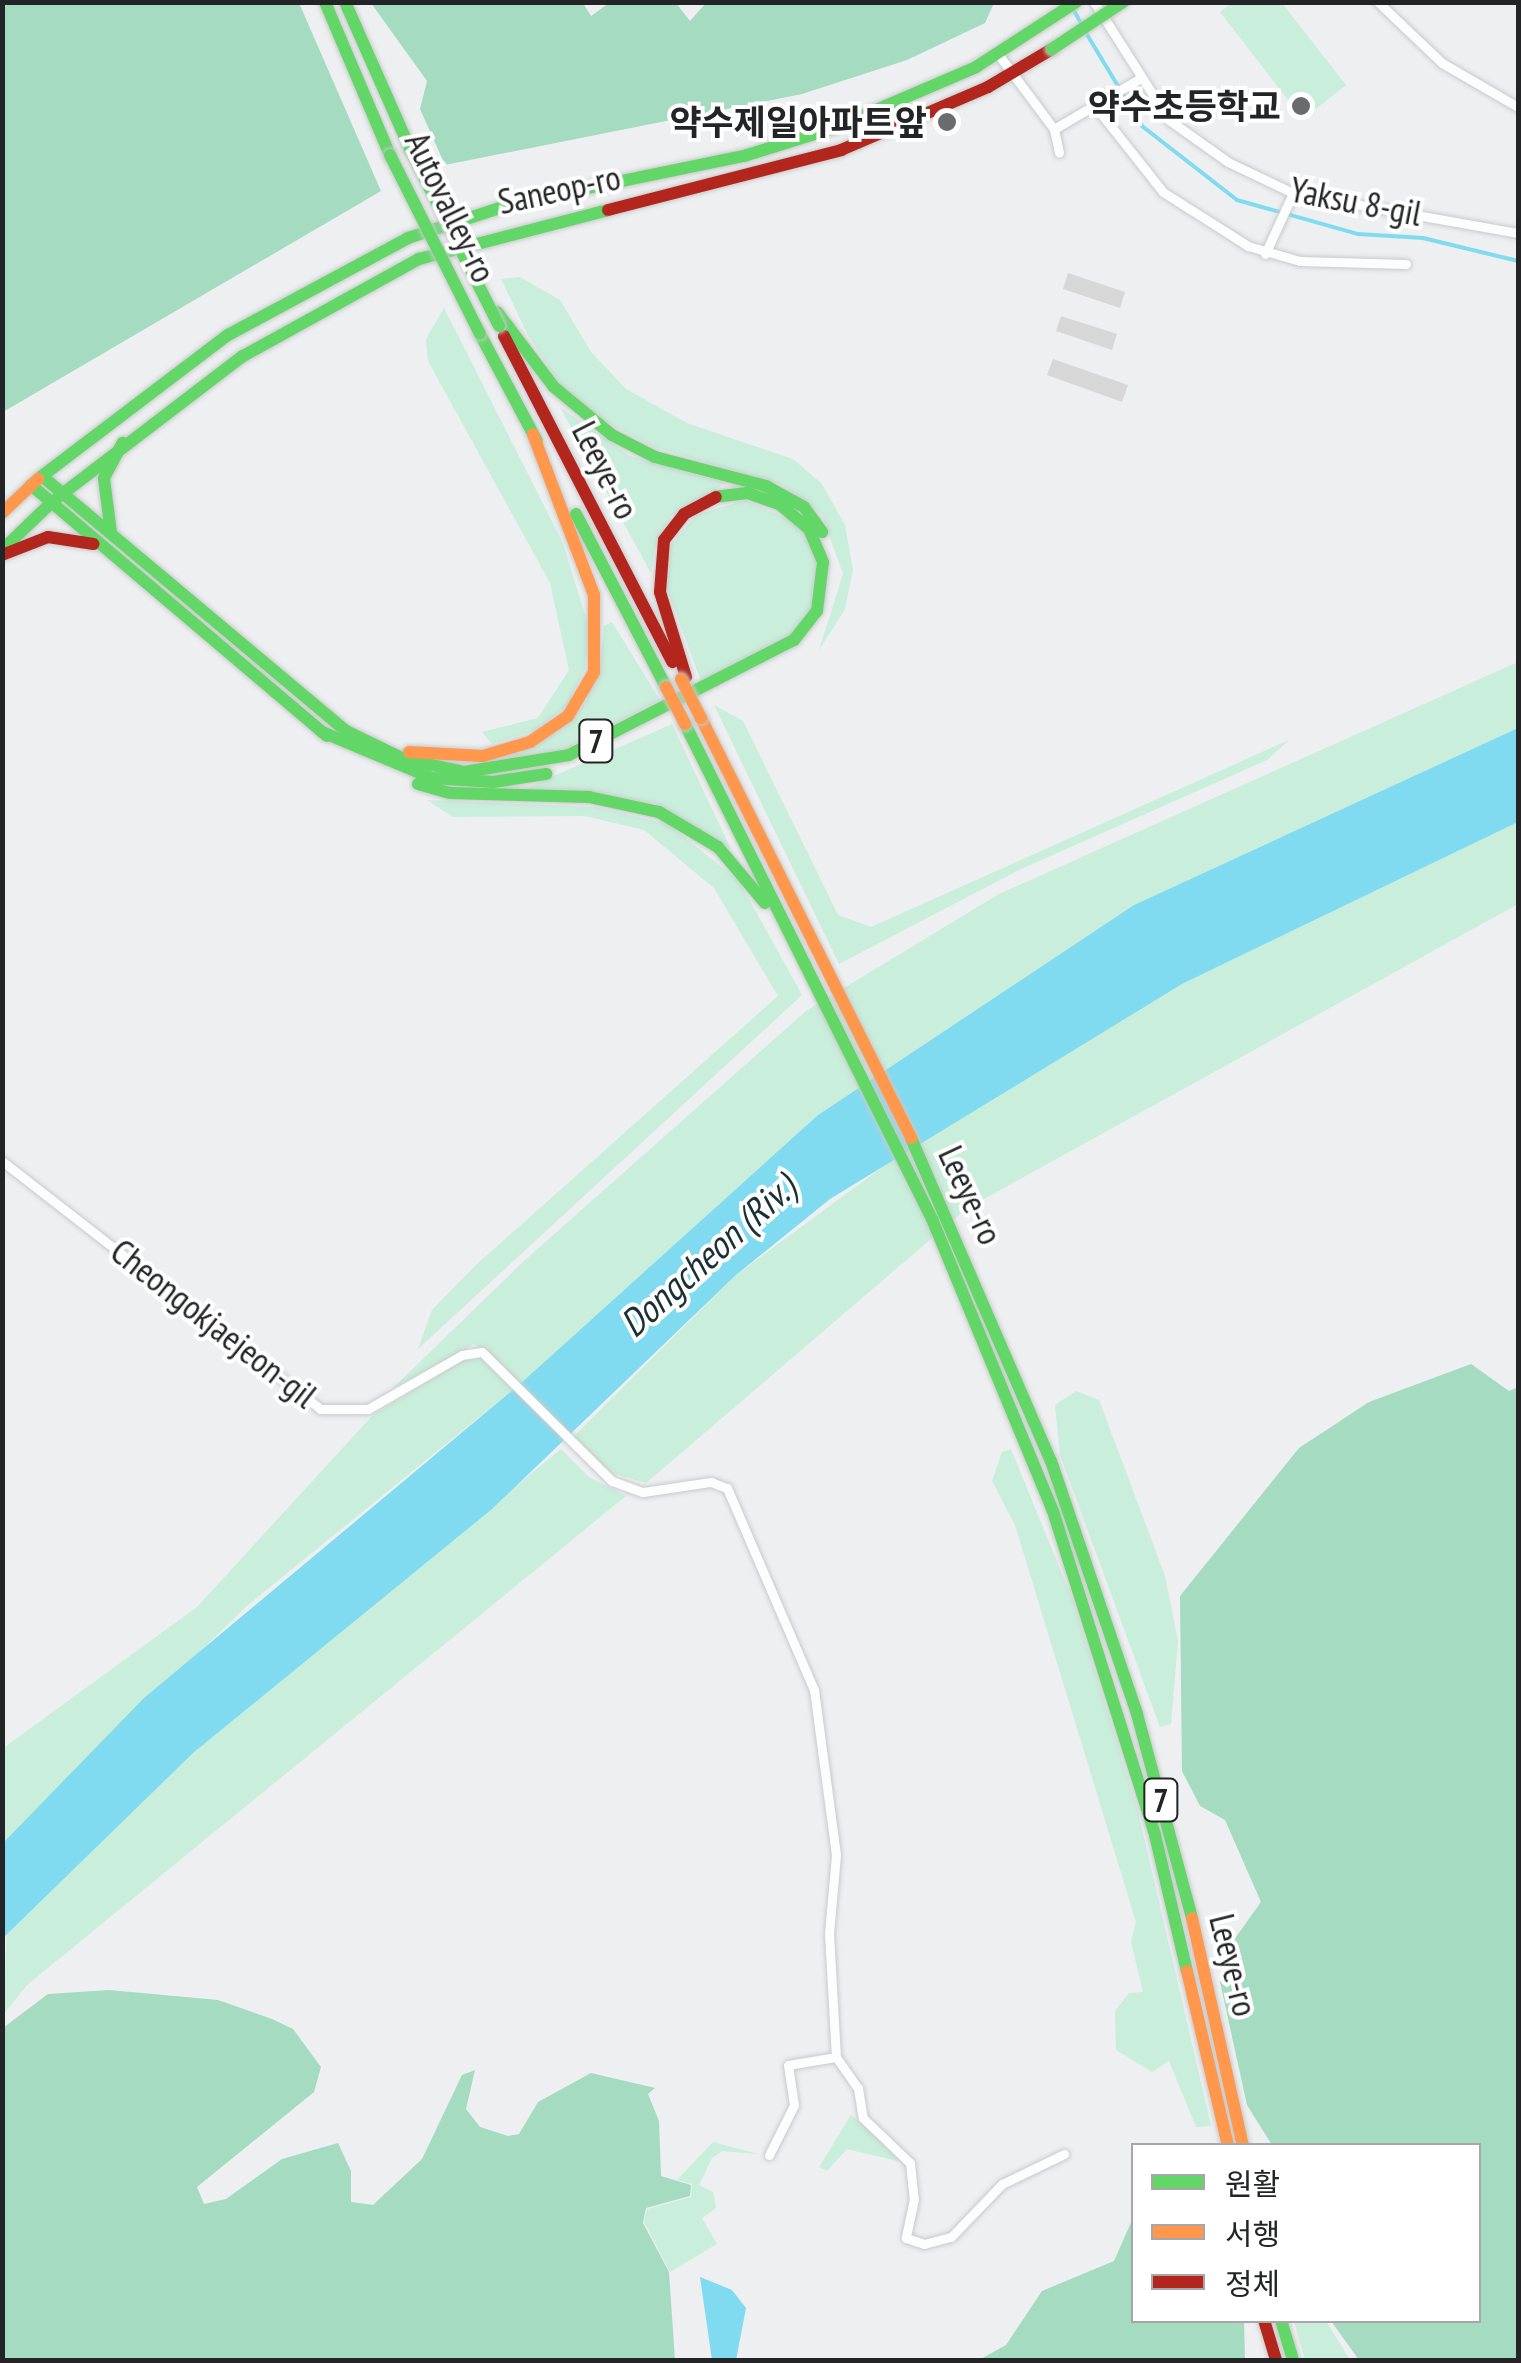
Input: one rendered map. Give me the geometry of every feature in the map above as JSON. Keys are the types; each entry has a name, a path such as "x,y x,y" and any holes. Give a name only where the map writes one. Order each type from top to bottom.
{"main road":[{"name":"Autovalley-ro","path":"325,2 390,155 533,434"},
{"name":"Autovalley-ro","path":"345,2 461,254 502,325"},
{"name":"Saneop-ro","path":"2,513 36,480 228,335 408,238 516,203 762,151 914,97 998,54 1076,2"},
{"name":"Saneop-ro","path":"2,553 56,498 123,443 243,356 419,259 478,238 805,162 1011,74 1123,2"},
{"path":"322,732 432,778 493,782 545,774 784,658 825,617 832,556 804,507 766,486 679,465 612,435 554,387 502,325"},
{"name":"Leeye-ro","path":"502,325 683,678 946,1211 1051,1462 1137,1714 1207,1973 1242,2143"},
{"path":"346,730 413,753 483,756 551,731 584,696 598,648 594,595 533,434"},
{"name":"Leeye-ro","path":"533,434 685,724 932,1219 1038,1473 1122,1717 1227,2143"},
{"path":"116,540 102,494 123,443"},
{"name":"7","path":"36,480 116,540 346,730 437,768 514,770 568,755 778,650 807,627 824,578 809,528 780,504 747,493 715,497 684,514 664,540 660,592 683,678"},
{"path":"56,498 102,548"},
{"name":"7","path":"2,553 48,536 102,548 322,732 390,774 436,790 588,797 675,818 740,868 810,974"},
{"path":"1265,2323 1276,2360"},
{"path":"1282,2323 1293,2360"}],"street":[{"path":"1378,2 1442,63 1518,108"},
{"name":"Yaksu 8-gil","path":"1094,3 1135,81 1181,132 1292,192 1518,233"},
{"path":"998,54 1054,129 1059,152"},
{"path":"1054,129 1135,81"},
{"path":"1095,106 1164,192 1265,254 1406,264"},
{"path":"1265,254 1292,192"},
{"name":"Cheongokjaejeon-gil","path":"2,1161 320,1409 368,1409 469,1352 492,1358 592,1468 642,1492 700,1483 727,1488 800,1651 834,1832 829,1965 836,2057"},
{"path":"770,2154 794,2105 788,2065 836,2057 858,2088 863,2118 910,2163 914,2199 906,2238 915,2243 951,2237 1002,2184 1064,2154"}],"green space":[{"path":"3,2 299,3 381,191 3,412"},
{"path":"371,3 583,3 591,16 609,3 676,3 690,21 706,3 994,3 985,23 907,60 802,94 445,165 420,109 427,81"},
{"path":"1232,3 1282,3 1346,85 1303,119 1220,12"},
{"path":"520,277 560,300 591,352 626,389 687,423 793,459 822,484 845,525 853,570 845,609 819,650 843,574 822,515 783,485 654,447 601,419 558,381 528,335 501,279"},
{"path":"444,308 563,543 589,628 585,669 566,707 534,731 492,744 482,732 538,718 569,670 550,583 428,361 426,339"},
{"path":"560,407 630,456 726,483 671,516 656,541 651,573"},
{"path":"745,500 799,524 816,555 816,601 791,635 701,681 666,586 671,545 696,515"},
{"path":"612,622 660,700 564,750 508,764 507,755 557,733 584,704 600,668 604,626"},
{"path":"1518,662 1518,728 1134,905 818,1115 520,1384 249,1604 3,1843 2,1749 197,1607 373,1415 463,1360 495,1357 474,1344 393,1388 525,1260 806,1011 999,894"},
{"path":"714,705 743,721 838,915 871,927 1289,740 1267,760 1021,869 839,964"},
{"path":"672,724 731,849 653,803 520,791"},
{"path":"427,800 595,807 668,824 739,881 802,995 418,1349 432,1310 477,1264 778,996 714,888 644,830 585,816 453,817"},
{"path":"1518,822 1518,904 966,1209 646,1483 608,1472 571,1439 736,1275 937,1127 1182,984"},
{"path":"1471,1364 1509,1391 1518,1387 1518,2360 1359,2360 1332,2323 1481,2323 1481,2143 1271,2143 1247,2105 1220,1982 1231,1944 1261,1902 1225,1820 1200,1806 1182,1771 1180,1596 1299,1448 1369,1402"},
{"path":"1076,1391 1099,1400 1165,1576 1178,1641 1171,1724 1160,1727 1060,1455 1055,1405"},
{"path":"561,1449 589,1477 626,1496 27,1985 3,2015 7,1930 193,1753"},
{"path":"1011,1449 1072,1598 1137,1807 1211,2126 1196,2127 1169,2061 1152,2072 1116,2050 1115,2011 1129,1993 1143,1992 1131,1942 1136,1922 1015,1525 992,1481 1002,1452"},
{"path":"109,1990 218,2000 272,2019 293,2029 321,2067 314,2092 197,2187 204,2204 226,2199 282,2159 338,2143 351,2171 351,2202 373,2205 422,2159 462,2075 475,2070 466,2109 480,2127 508,2136 519,2134 538,2102 591,2073 655,2088 648,2094 659,2121 661,2176 691,2185 690,2196 646,2208 643,2223 669,2272 675,2360 3,2360 3,2028 48,1994"},
{"path":"851,2115 902,2162 847,2149 827,2171 819,2167"},
{"path":"713,2142 758,2154 722,2151 712,2158 699,2185 713,2192 716,2208 702,2218 717,2244 670,2272 644,2222 647,2209 691,2197 692,2184 677,2180"},
{"path":"1131,2223 1131,2323 1244,2323 1245,2360 979,2360 1006,2345 1042,2291 1114,2261"},
{"path":"1295,2323 1327,2323 1350,2360 1305,2360"}],"water":[{"name":"Dongcheon (Riv.)","path":"1518,728 1518,822 1182,984 830,1199 736,1275 492,1509 193,1753 3,1938 3,1843 144,1698 520,1384 818,1115 1134,905"},
{"path":"700,2277 732,2290 746,2308 736,2360 712,2360"}],"building":[{"path":"1068,273 1125,292 1120,308 1063,289"},
{"path":"1061,316 1117,334 1112,350 1056,331"},
{"path":"1053,359 1128,385 1122,402 1047,375"}],"waterway":[{"path":"1072,7 1082,25"},
{"path":"1086,33 1142,126 1237,200 1358,234 1423,238 1518,261"}],"traffic: fast":[{"path":"325,2 390,155"},
{"path":"345,2 410,149"},
{"path":"42,476 228,335 408,238 515,203 744,156 834,128 976,67 1076,2"},
{"path":"1052,49 1123,2"},
{"path":"410,149 499,326"},
{"path":"390,155 480,334"},
{"path":"57,498 243,356 419,259 608,210"},
{"path":"497,312 554,387 612,435 655,457 766,486 804,507 822,532"},
{"path":"480,334 537,441"},
{"path":"111,533 104,478 123,443"},
{"path":"42,476 346,731 404,759 464,772 569,755 794,640 817,611 823,562 809,529 779,504 747,493 716,497"},
{"path":"31,485 327,736"},
{"path":"2,550 51,503"},
{"path":"576,514 666,687"},
{"path":"685,724 932,1219 1053,1511 1155,1835 1187,1971"},
{"path":"322,732 432,778 493,782 546,774"},
{"path":"418,784 450,793 589,797 659,812 718,847 765,903"},
{"path":"911,1138 1051,1461 1137,1714 1192,1918"},
{"path":"1282,2323 1293,2360"}],"traffic: slow":[{"path":"409,752 483,756 530,742 568,716 594,672 594,595 533,434"},
{"path":"2,513 38,479"},
{"path":"681,679 701,718"},
{"path":"666,687 685,724"},
{"path":"701,718 911,1138"},
{"path":"1192,1918 1242,2143"},
{"path":"1187,1971 1227,2143"}],"traffic: jam":[{"path":"608,210 841,150 988,87 1052,49"},
{"path":"504,336 672,662"},
{"path":"686,677 660,592 664,540 684,514 716,497"},
{"path":"2,555 48,537 93,544"},
{"path":"1265,2323 1276,2360"}],"place":[{"name":"약수초등학교","path":"1301,106"},
{"name":"약수제일아파트앞","path":"947,122"}]}
